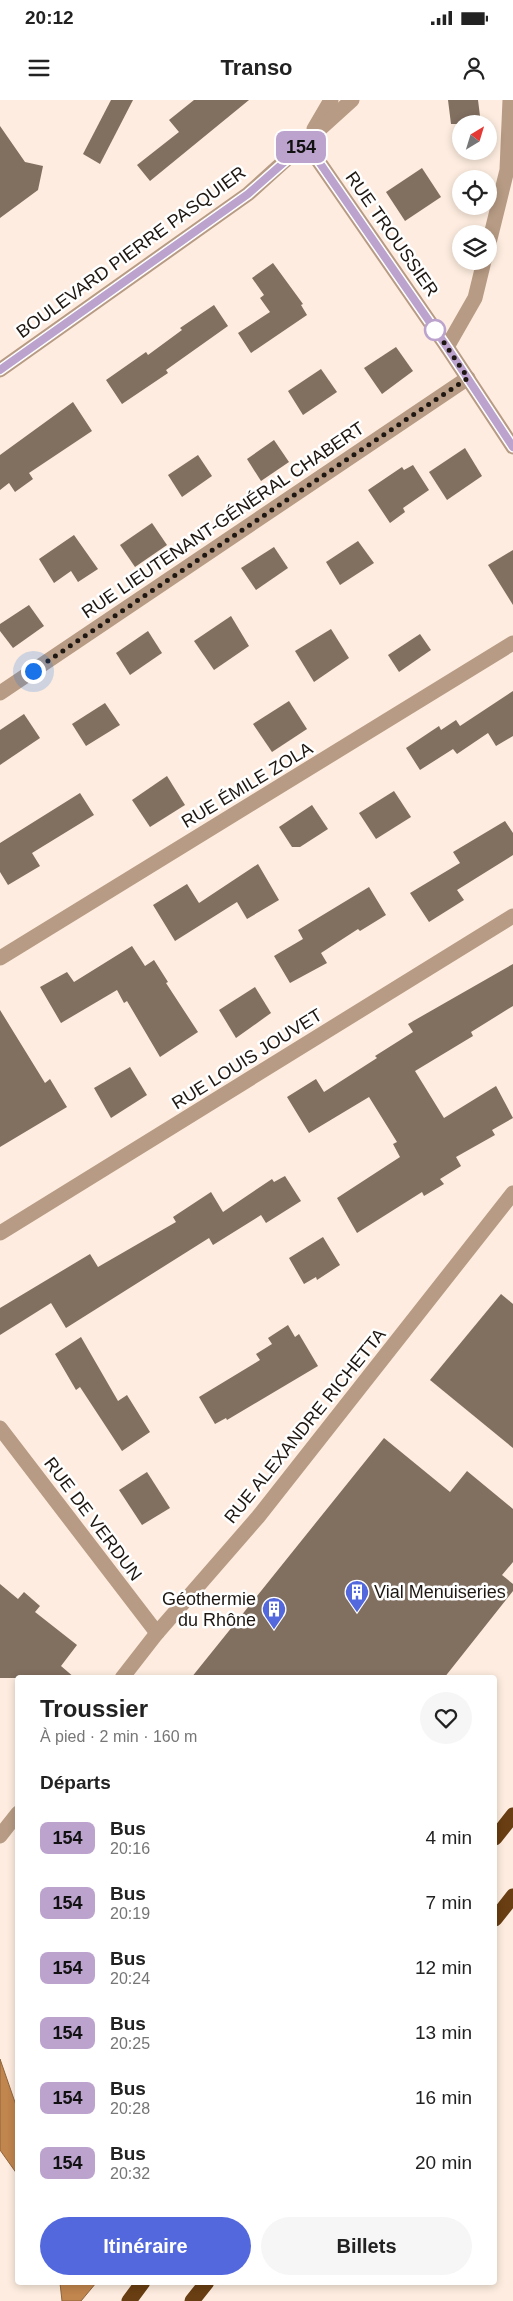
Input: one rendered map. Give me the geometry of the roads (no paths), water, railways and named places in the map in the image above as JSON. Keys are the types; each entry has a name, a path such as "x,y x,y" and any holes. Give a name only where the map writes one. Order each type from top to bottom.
{"highway":[{"path":"497,1835 513,1815"},
{"path":"497,1916 513,1896"},
{"path":"129,2301 141,2285"},
{"path":"192,2301 205,2285"}],"street":[{"name":"BOULEVARD PIERRE PASQUIER","path":"306,143 331,100"},
{"name":"BOULEVARD PIERRE PASQUIER","path":"0,370 248,194 352,100"},
{"path":"493,225 507,170 510,100"},
{"name":"RUE TROUSSIER","path":"306,143 447,347 513,447"},
{"path":"447,347 475,298 482,270"},
{"name":"RUE LIEUTENANT-GÉNÉRAL CHABERT","path":"0,693 468,378"},
{"name":"RUE ÉMILE ZOLA","path":"0,958 513,643"},
{"name":"RUE LOUIS JOUVET","path":"0,1233 513,916"},
{"name":"RUE ALEXANDRE RICHETTA","path":"124,1675 157,1633 258,1518 513,1193"},
{"name":"RUE DE VERDUN","path":"0,1428 157,1633"},
{"path":"0,1836 15,1817"}],"place":[{"name":"Vial Menuiseries","path":"357,1613"},
{"name":"Géothermie du Rhône","path":"274,1630"}]}
